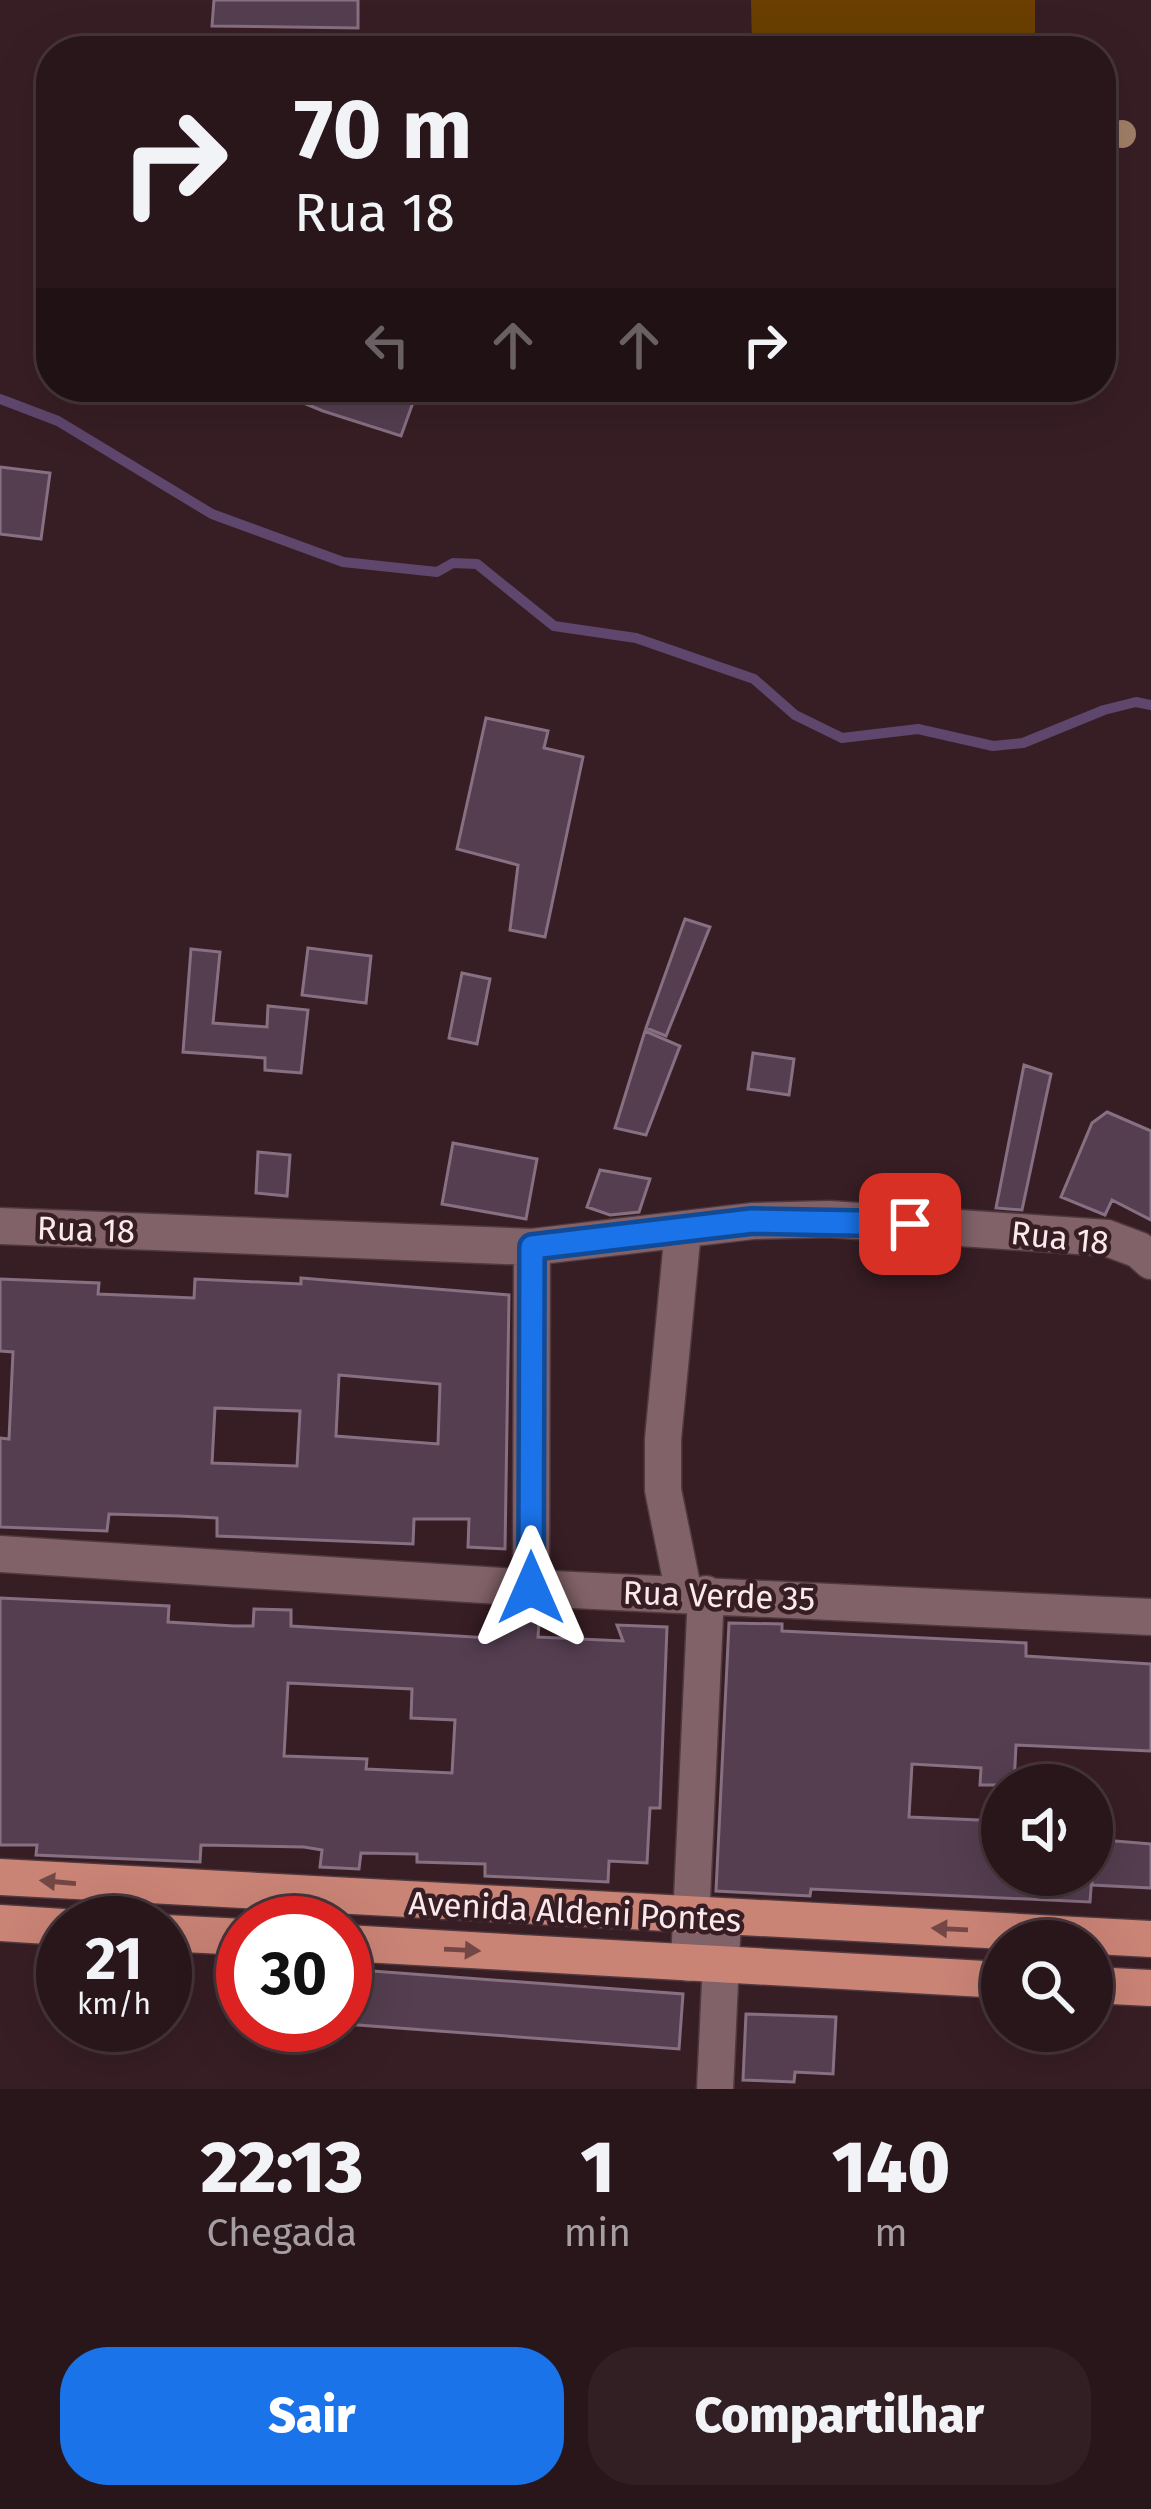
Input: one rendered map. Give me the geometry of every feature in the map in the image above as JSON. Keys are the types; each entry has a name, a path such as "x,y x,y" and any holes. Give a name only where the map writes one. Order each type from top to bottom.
{"main road":[{"name":"Avenida Aldeni Pontes","path":"0,1877 1151,1939"},
{"path":"0,1923 36,1925"},
{"name":"Avenida Aldeni Pontes","path":"372,1945 981,1979"},
{"path":"1113,1986 1151,1988"}],"street":[{"name":"Rua 18","path":"0,1226 532,1247 752,1221 830,1219 1107,1238 1139,1250 1151,1261"},
{"path":"683,1230 663,1439 663,1490 695,1594 707,1918 704,1964 715,2089"},
{"path":"531,1588 532,1247"},
{"name":"Rua Verde 35","path":"0,1554 531,1588 1151,1617"}],"shaded area":[{"path":"751,0 1035,0 1035,36 752,36"}],"building":[{"path":"214,0 358,0 358,28 212,26"},
{"path":"301,402 413,402 401,436"},
{"path":"0,467 50,473 41,539 0,534"},
{"path":"486,718 548,731 544,748 583,757 545,937 510,930 518,865 457,849"},
{"path":"685,919 710,927 666,1036 646,1028"},
{"path":"308,948 371,956 366,1003 302,995"},
{"path":"191,949 220,952 213,1023 267,1027 268,1006 308,1010 301,1073 265,1070 265,1058 183,1052"},
{"path":"462,973 490,979 477,1044 449,1038"},
{"path":"645,1031 680,1046 646,1135 615,1128"},
{"path":"753,1053 794,1059 789,1095 748,1089"},
{"path":"1024,1065 1051,1074 1022,1210 996,1208"},
{"path":"1107,1112 1151,1131 1151,1220 1112,1200 1105,1215 1061,1197 1092,1123"},
{"path":"453,1143 537,1159 526,1219 442,1204"},
{"path":"258,1152 290,1155 287,1196 256,1193"},
{"path":"600,1170 650,1179 639,1212 610,1215 587,1207"},
{"path":"301,1278 509,1295 505,1549 468,1547 469,1519 414,1519 413,1544 217,1536 217,1518 179,1516 109,1514 107,1531 0,1527 0,1438 9,1439 13,1352 0,1351 0,1279 99,1283 98,1294 194,1298 195,1279 301,1284","holes":["339,1375 440,1384 438,1444 336,1436","215,1408 300,1411 297,1466 212,1463"]},
{"path":"0,1598 169,1606 168,1622 234,1626 253,1626 254,1609 291,1610 291,1626 489,1638 497,1620 539,1622 538,1637 623,1641 617,1625 667,1627 660,1808 650,1808 647,1863 609,1861 608,1882 485,1876 485,1864 417,1862 417,1854 361,1853 359,1869 320,1867 322,1850 304,1847 201,1845 200,1862 36,1855 37,1845 0,1845","holes":["288,1683 412,1689 411,1718 455,1720 452,1773 366,1769 367,1759 284,1756"]},
{"path":"729,1623 782,1624 782,1631 1026,1643 1026,1656 1151,1664 1151,1751 1016,1745 1015,1764 981,1764 981,1768 912,1764 909,1817 981,1820 981,1896 1090,1896 1090,1902 811,1889 810,1896 716,1891"},
{"path":"1113,1841 1151,1844 1151,1888 1113,1886"},
{"path":"372,1971 683,1994 679,2049 372,2026"},
{"path":"746,2014 836,2017 833,2074 795,2072 794,2082 743,2080"}],"waterway":[{"path":"0,399 58,421 212,514 343,562 437,572 453,563 477,564 554,626 636,638 754,679 795,715 842,738 918,729 993,746 1023,743 1104,710 1136,702 1151,705"}],"route":[{"path":"531,1588 532,1247 752,1221 910,1224"}]}
